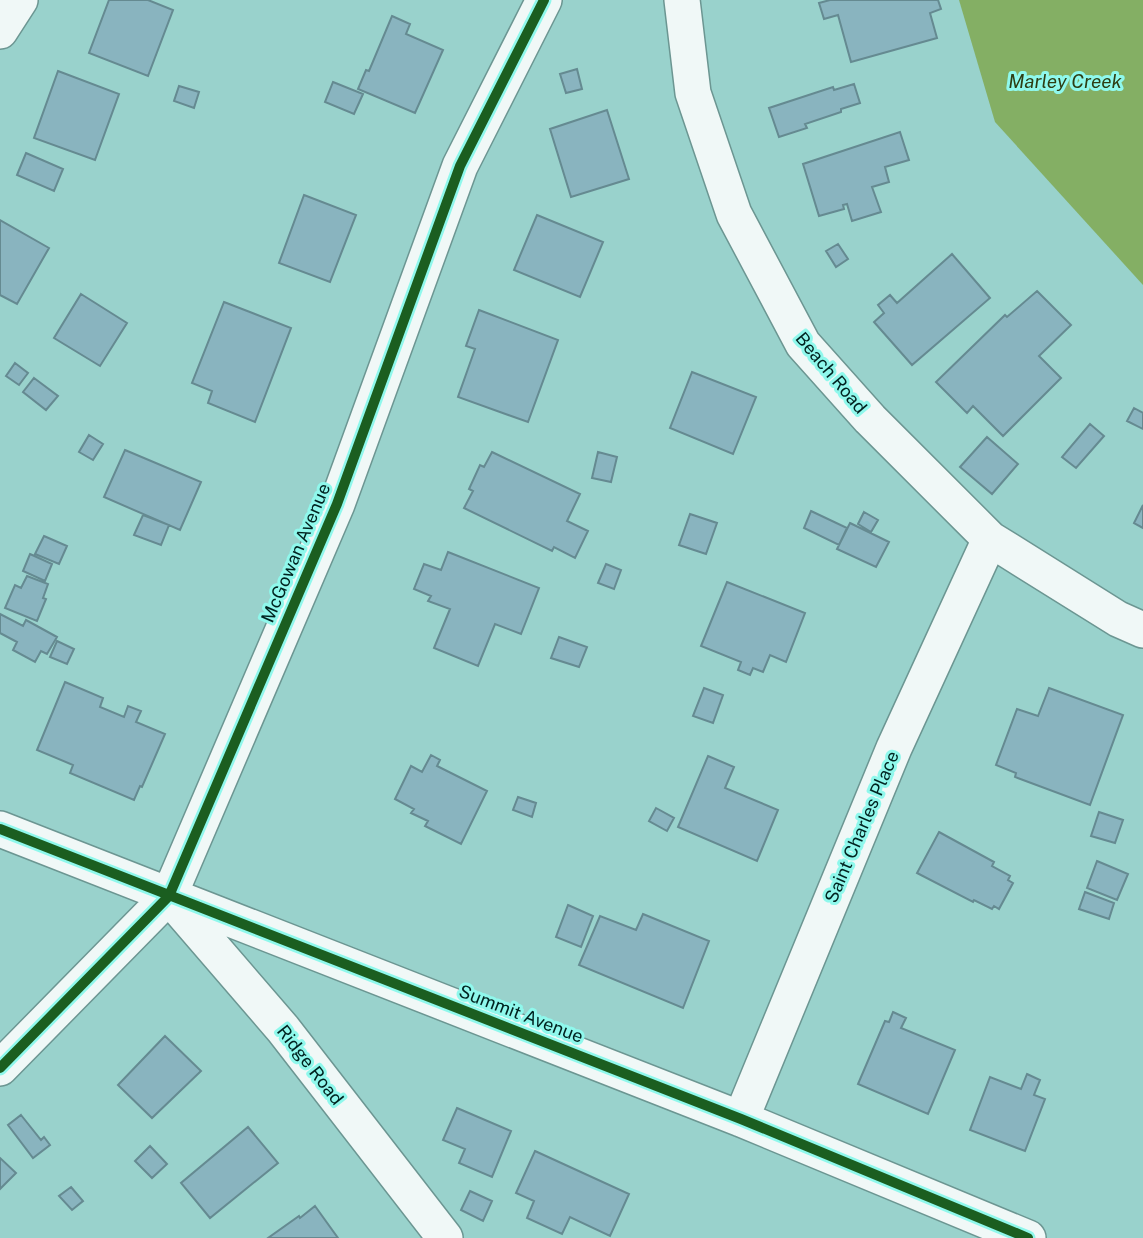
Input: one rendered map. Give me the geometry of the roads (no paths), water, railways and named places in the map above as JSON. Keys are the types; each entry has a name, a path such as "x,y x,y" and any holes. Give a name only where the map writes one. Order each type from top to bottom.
{"street":[{"path":"0,31 20,0"},
{"name":"McGowan Avenue","path":"0,1068 169,896 337,504 460,166 544,0"},
{"name":"Beach Road","path":"682,0 693,93 730,202 803,344 870,419 990,539 1118,619 1143,630"},
{"name":"Saint Charles Place","path":"741,1119 894,748 990,539"},
{"name":"Summit Avenue","path":"0,829 741,1119 1028,1238"},
{"name":"Ridge Road","path":"169,896 283,1029 445,1238"}],"water":[{"name":"Marley Creek","path":"959,0 1143,0 1143,285 995,122"}]}
